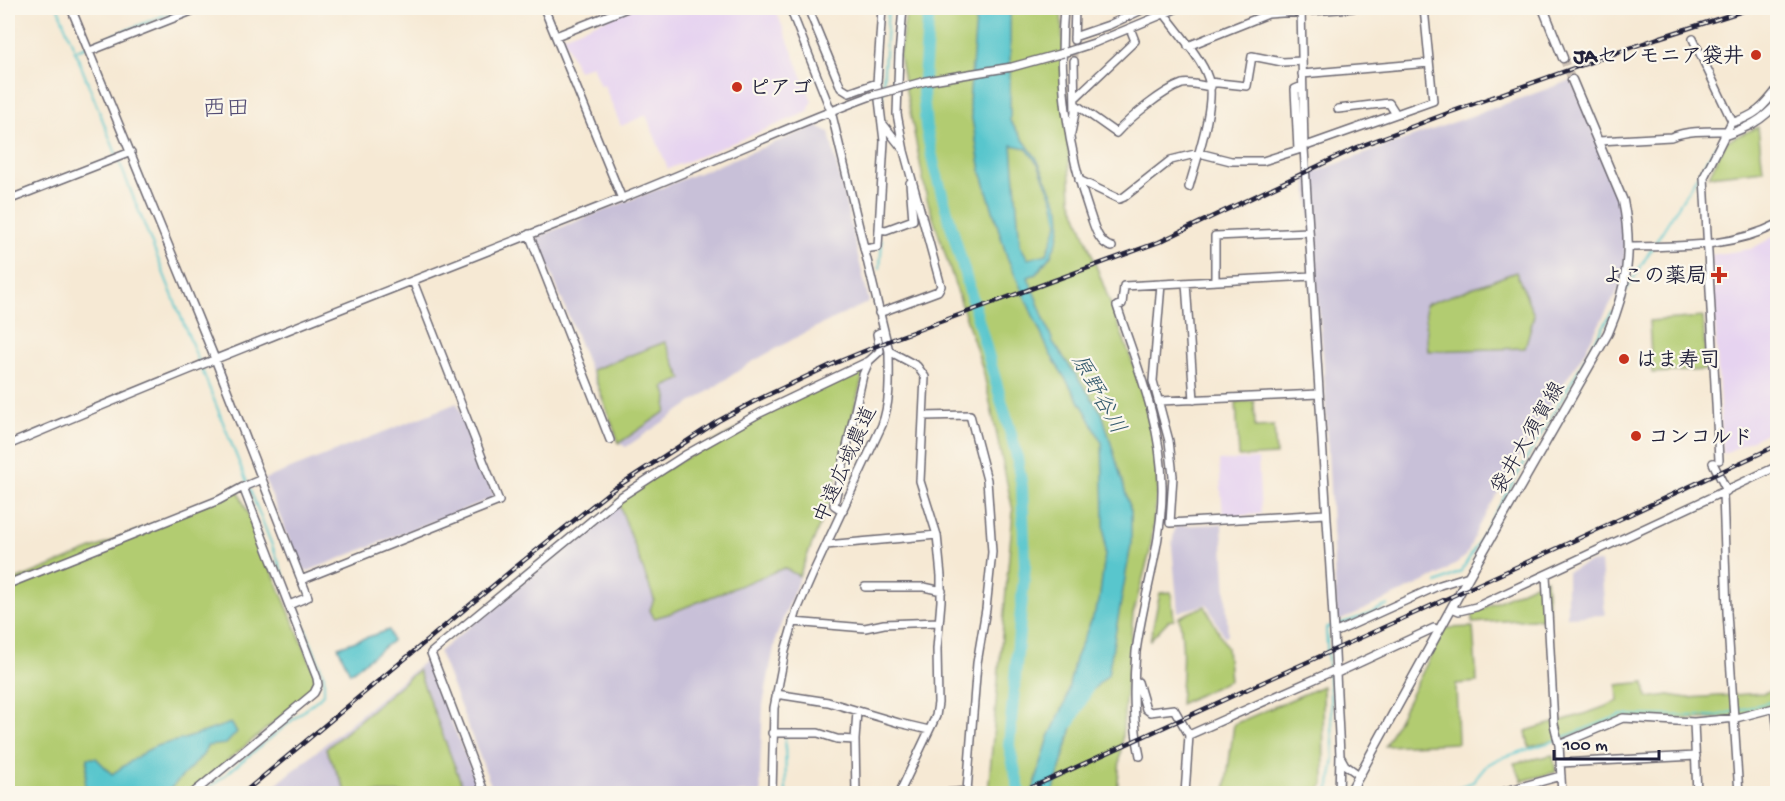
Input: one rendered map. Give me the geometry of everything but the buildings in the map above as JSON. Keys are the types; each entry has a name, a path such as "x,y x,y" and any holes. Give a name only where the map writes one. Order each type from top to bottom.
{"main road":[{"path":"1543,8 1563,58"},
{"name":"袋井大須賀線","path":"1349,794 1469,576 1608,333 1620,305 1629,248 1622,194 1572,80"}],"street":[{"path":"71,8 308,597 289,605"},
{"path":"90,51 199,8"},
{"path":"544,8 622,199"},
{"path":"556,36 627,8"},
{"name":"中遠広域農道","path":"772,794 772,733 784,651 793,622 826,545 887,412 890,388 889,351 831,111 790,8"},
{"path":"808,8 841,88 849,93 877,82"},
{"path":"864,249 878,247 884,141 877,82 882,8"},
{"path":"879,313 938,291 941,286 904,151 897,114 903,8"},
{"path":"1064,8 1063,53 1070,138 1079,180 1095,229 1102,242 1112,247"},
{"path":"1075,8 1074,38 1146,8"},
{"path":"8,445 212,360 622,199 871,96 926,81 1012,67 1063,53 1130,28 1163,10 1178,8"},
{"path":"1188,46 1268,14 1301,9 1353,8"},
{"path":"1310,145 1433,101 1424,8"},
{"path":"1301,9 1309,232 1340,755 1339,794"},
{"path":"1163,10 1203,68 1210,85 1208,114 1189,187"},
{"path":"1075,101 1135,41 1130,28"},
{"path":"1693,39 1732,121 1704,177 1716,462 1725,492 1727,612 1736,718 1739,794"},
{"path":"1075,101 1116,133 1152,102 1182,84 1247,87 1252,56 1282,62 1302,61"},
{"path":"1070,138 1075,101 1074,61"},
{"path":"1302,74 1429,63"},
{"path":"1079,180 1119,199 1172,160 1198,153 1232,161 1263,161 1298,150 1295,89 1302,86"},
{"path":"1731,123 1747,119 1759,111 1778,88"},
{"path":"1599,141 1671,137 1695,132 1726,133 1750,127 1764,117 1778,102"},
{"path":"1338,109 1389,104 1396,114"},
{"path":"881,122 904,151"},
{"path":"8,200 129,152"},
{"path":"879,229 886,230 913,220 909,166"},
{"path":"1629,248 1708,244 1750,237 1778,224"},
{"path":"1215,281 1215,236 1309,232"},
{"path":"529,234 610,440"},
{"path":"1140,756 1135,734 1136,652 1160,527 1162,487 1160,450 1152,414 1117,306 1122,304 1124,286 1312,276"},
{"path":"301,580 499,501 413,281"},
{"path":"1186,283 1194,400"},
{"path":"1161,284 1153,381 1169,441 1173,476 1170,523 1326,514"},
{"path":"485,794 431,653 619,498 687,454 760,413 869,361 880,351 877,334 883,331"},
{"path":"889,351 917,366 922,371 926,383 920,481 937,535 942,591 937,649 937,710 899,794"},
{"path":"843,511 834,505 863,375 869,361"},
{"path":"1160,401 1319,394"},
{"path":"924,416 970,415 987,480 992,552 976,674 967,791 934,794"},
{"path":"1452,608 1459,611 1476,607 1778,466"},
{"path":"8,584 219,500 262,479"},
{"path":"192,794 314,693 318,685 243,488"},
{"path":"826,545 937,535"},
{"path":"1546,574 1554,724 1559,745 1562,794"},
{"path":"1334,633 1440,585 1469,576"},
{"path":"865,586 924,587 942,591"},
{"path":"793,622 866,628 884,624 939,621"},
{"path":"1189,735 1434,628 1439,630"},
{"path":"1136,671 1146,709 1150,712 1174,709 1189,735 1185,794"},
{"path":"776,694 828,702 929,730"},
{"path":"1559,745 1623,718 1694,722 1736,718 1776,707 1778,732"},
{"path":"856,794 857,711"},
{"path":"1664,794 1697,793 1694,722"},
{"path":"772,733 818,733 837,739 855,740"},
{"path":"1340,755 1345,765 1359,775"},
{"path":"1560,763 1696,756"},
{"path":"1500,793 1561,776"}],"shaded area":[{"path":"634,8 775,8 812,101 808,112 668,169 646,115 621,126 604,85 600,86 592,65 578,71 563,36"},
{"path":"1572,80 1623,201 1626,275 1583,354 1539,422 1478,527 1466,556 1441,574 1337,622 1323,355 1306,175"},
{"path":"817,126 829,132 869,302 808,331 750,363 626,447 619,443 537,237"},
{"path":"1777,235 1777,428 1723,454 1711,255 1751,249"},
{"path":"855,372 824,515 776,637 763,705 761,793 494,793 439,652 635,490 821,384"},
{"path":"457,403 495,497 308,571 300,567 265,479"},
{"path":"1258,459 1261,514 1223,517 1219,461"},
{"path":"1222,524 1228,636 1224,636 1207,604 1178,612 1172,546 1175,526"},
{"path":"1601,562 1605,615 1567,617 1567,572 1588,563"},
{"path":"426,660 481,793 265,794"}],"green space":[{"path":"907,8 1061,8 1071,199 1138,377 1154,429 1158,487 1150,552 1133,614 1117,793 988,793 1013,511 983,370 927,199 899,55"},
{"path":"1758,127 1763,170 1709,176 1726,141"},
{"path":"1516,272 1534,315 1525,348 1428,351 1425,305"},
{"path":"1703,317 1706,370 1652,373 1649,321"},
{"path":"665,342 682,379 664,387 667,396 666,411 619,443 592,370"},
{"path":"862,369 863,375 832,495 799,576 784,568 654,618 650,610 654,599 616,501 648,479 798,395"},
{"path":"1254,401 1255,427 1274,426 1276,455 1239,457 1236,402"},
{"path":"238,490 317,678 316,688 188,793 8,794 8,583"},
{"path":"1546,579 1549,618 1472,623 1473,613"},
{"path":"1171,592 1174,620 1168,621 1150,640 1160,593"},
{"path":"1205,606 1227,648 1230,680 1180,704 1182,649 1179,617"},
{"path":"1473,627 1477,682 1456,684 1458,743 1385,746 1445,628"},
{"path":"418,670 465,793 347,793 326,749"},
{"path":"1645,682 1647,698 1669,695 1688,698 1763,693 1777,689 1777,706 1736,718 1616,721 1529,747 1526,731 1584,714 1618,701 1617,685"},
{"path":"1323,686 1324,784 1317,793 1225,793 1234,724"},
{"path":"1553,755 1556,772 1522,781 1514,763"}],"water":[{"path":"977,8 1010,8 1010,121 1037,159 1060,209 1061,223 1058,239 1051,255 1036,274 1028,277 1053,342 1102,413 1131,511 1131,545 1108,675 1079,703 1053,793 1032,793 1049,737 1065,703 1075,659 1099,602 1105,554 1102,443 1086,412 1050,354 1007,257 981,171 969,102","holes":["1012,145 1026,148 1038,164 1053,200 1058,223 1047,254 1028,259 1020,245"]},
{"path":"389,630 392,641 350,673 338,647"},
{"path":"231,723 237,732 226,744 207,746 203,755 166,793 87,794 84,791 88,758 96,758 112,774 156,746"}],"waterway":[{"path":"58,8 324,676 324,693 318,699 202,794"},
{"path":"74,51 183,8"},
{"path":"882,100 888,8"},
{"name":"原野谷川","path":"929,8 923,93 926,127 934,166 1016,452 1022,487 1025,565 1009,745 1020,794"},
{"path":"1655,243 1717,144"},
{"path":"880,268 882,241"},
{"path":"1627,289 1652,248"},
{"path":"1437,583 1460,572 1465,565 1612,312"},
{"path":"1327,794 1334,757 1326,628 1361,617 1388,605"},
{"name":"原野谷川","path":"1070,722 1088,687"},
{"path":"1439,794 1473,782 1487,765 1498,759 1551,742 1621,715 1716,716 1778,700"},
{"path":"785,735 786,794"}],"tunnel":[{"path":"1074,40 1074,61"},
{"path":"1563,58 1572,80"}],"railway":[{"path":"242,794 612,490 718,421 755,401 833,364 896,338 1159,242 1358,147 1658,38 1752,8"},
{"path":"1017,794 1558,548 1778,445"}],"place":[{"name":"JAセレモニア袋井","path":"1756,55"},
{"name":"ピアゴ","path":"737,87"},
{"name":"よこの薬局","path":"1719,275"},
{"name":"はま寿司","path":"1624,359"},
{"name":"コンコルド","path":"1636,436"}],"district":[{"name":"西田","path":"226,107"}]}
